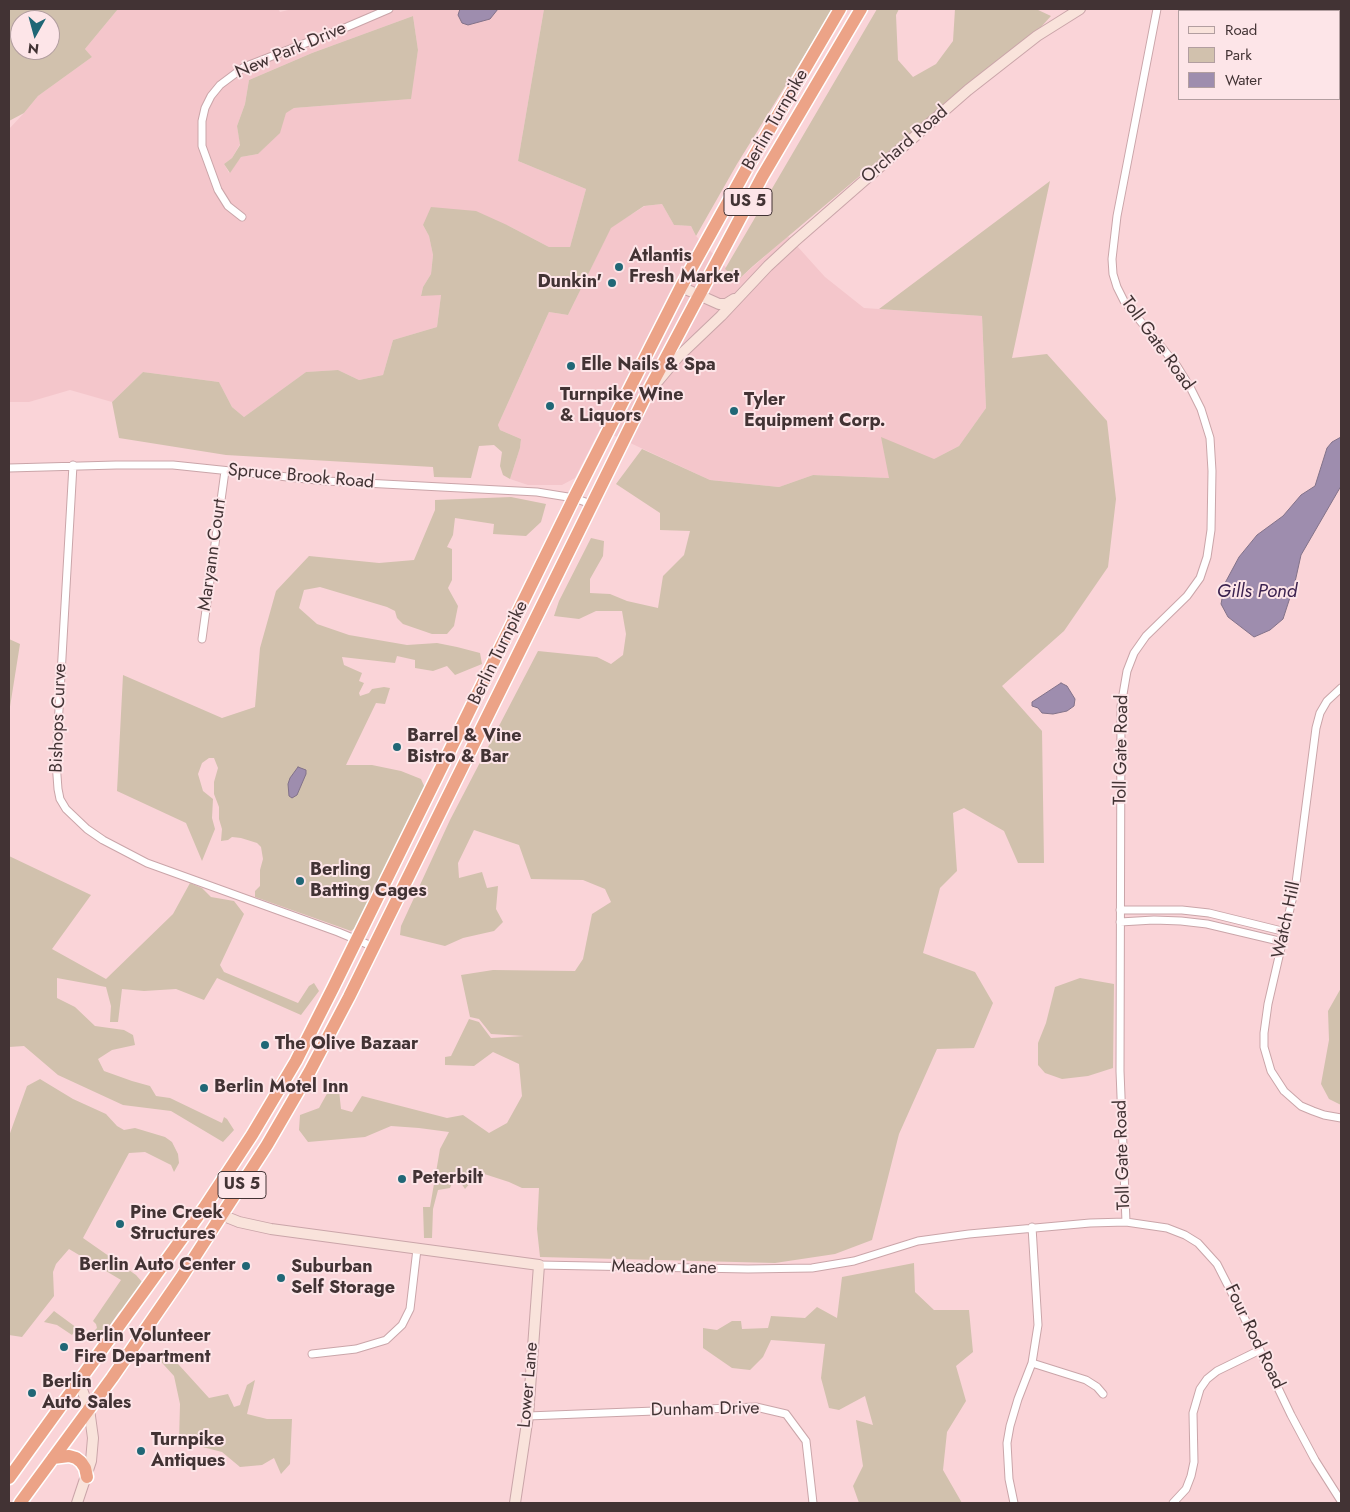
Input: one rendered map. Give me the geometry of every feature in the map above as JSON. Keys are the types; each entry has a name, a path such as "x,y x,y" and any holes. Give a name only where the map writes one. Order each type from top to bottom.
{"highway":[{"name":"Berlin Turnpike","path":"9,1478 204,1208 237,1159 283,1083 357,940 574,498 681,287 747,168 840,9"},
{"name":"Berlin Turnpike","path":"20,1503 137,1342 222,1216 267,1145 310,1071 374,948 643,401 762,177 861,9"},
{"path":"53,1458 69,1456 76,1458 85,1468 87,1477"}],"street":[{"name":"New Park Drive","path":"242,217 228,206 218,190 202,146 202,121 205,108 212,96 220,85 244,67 390,9"},
{"name":"Orchard Road","path":"643,401 665,372 721,316 740,294 795,241 968,90 1037,36 1080,9"},
{"name":"Toll Gate Road","path":"1126,1222 1120,1106 1120,732 1123,687 1134,653 1146,636 1187,596 1200,578 1208,557 1211,530 1212,472 1210,438 1201,409 1177,366 1124,301 1117,287 1113,266 1112,251 1117,216 1157,9"},
{"name":"Orchard Road","path":"681,287 719,304 726,304 740,294"},
{"name":"Spruce Brook Road","path":"9,468 73,465 173,466 326,481 520,491 574,498 591,504"},
{"name":"Bishops Curve","path":"73,465 56,762 60,799 66,809 95,835 147,863 357,940 374,948"},
{"name":"Maryann Court","path":"202,639 225,471"},
{"name":"Watch Hill","path":"1341,688 1327,701 1320,713 1316,728 1296,883 1265,1022 1264,1047 1269,1065 1277,1082 1284,1091 1302,1106 1324,1115 1341,1118"},
{"path":"1154,920 1155,909"},
{"path":"1120,910 1155,909 1209,913 1286,932"},
{"path":"1232,930 1234,919"},
{"path":"1120,922 1181,921 1283,942"},
{"name":"Meadow Lane","path":"204,1208 240,1222 271,1229 539,1265 757,1269 812,1268 854,1261 918,1241 969,1234 1032,1227 1126,1222"},
{"name":"Four Rod Road","path":"1126,1222 1167,1228 1185,1235 1198,1243 1208,1253 1225,1276 1315,1460 1341,1501"},
{"path":"1014,1503 1009,1479 1007,1443 1018,1399 1032,1363 1038,1325 1032,1227"},
{"path":"312,1354 356,1349 386,1340 402,1325 410,1309 417,1249"},
{"name":"Lower Lane","path":"515,1503 528,1416 539,1265"},
{"path":"1173,1503 1186,1489 1191,1476 1194,1462 1193,1413 1200,1389 1206,1379 1217,1371 1260,1350"},
{"path":"1032,1363 1086,1380 1097,1387 1103,1394"},
{"path":"77,1503 87,1477 92,1456 93,1438 89,1409 79,1381"},
{"name":"Dunham Drive","path":"528,1416 756,1406 786,1414 806,1441 813,1503"}],"shaded area":[{"path":"118,9 278,9 280,12 292,9 544,9 518,161 586,189 570,247 549,247 507,225 423,225 429,236 433,255 431,274 423,287 421,295 441,295 437,327 393,340 383,375 359,380 338,370 306,372 244,417 232,407 219,382 143,372 112,402 70,390 29,402 9,402 9,129 38,96 92,57 85,49","holes":["413,16 418,50 410,99 294,108 286,112 279,133 258,154 241,157 229,173 224,164 232,158 240,144 237,126 245,104 249,80 312,53"]},
{"path":"662,204 674,225 691,226 696,236 738,280 788,236 825,277 864,308 982,316 986,408 959,446 890,478 813,475 779,487 710,480 600,429 575,478 562,485 528,485 510,479 521,439 500,430 498,425 549,312 568,315 611,227 645,206"}],"green space":[{"path":"9,9 118,9 85,49 92,57 38,96 24,113 9,121"},
{"path":"544,9 833,9 737,164 696,236 691,226 674,225 662,204 644,206 611,228 568,315 549,312 498,425 500,430 521,439 510,479 503,475 500,466 502,452 494,445 479,446 471,478 434,477 433,467 226,455 119,438 112,402 143,372 219,382 232,407 244,417 306,372 338,370 359,380 383,375 393,340 437,327 441,295 421,296 423,287 431,274 433,255 429,236 423,225 431,207 476,211 549,247 570,247 586,189 518,161"},
{"path":"877,9 899,9 896,15 898,60 913,77 936,64 953,41 955,9 1036,9 1051,16 1041,27 944,105 738,280 725,269"},
{"path":"413,16 418,50 411,99 294,108 286,113 280,133 258,154 241,157 230,173 224,164 232,158 240,145 237,126 245,104 249,80 312,53"},
{"path":"1050,181 1012,358 1047,354 1107,421 1116,499 1108,567 1064,631 1002,686 1042,731 1044,863 1018,863 1004,831 964,808 953,813 957,871 940,888 923,953 975,972 993,1003 974,1048 937,1049 899,1134 872,1240 835,1254 775,1263 540,1257 537,1229 539,1188 522,1188 472,1170 471,1182 465,1189 459,1180 454,1179 450,1188 438,1190 433,1209 432,1238 424,1238 423,1207 430,1207 440,1149 449,1132 391,1126 365,1137 308,1142 299,1130 300,1115 319,1108 329,1090 339,1090 341,1109 352,1112 362,1096 447,1118 463,1115 489,1133 507,1123 522,1096 519,1064 493,1052 474,1066 445,1065 445,1057 451,1056 469,1019 479,1022 491,1038 524,1036 491,1034 479,1019 470,1017 461,975 493,970 575,971 583,959 592,914 611,902 605,889 583,880 531,879 519,845 474,830 458,863 459,878 482,872 487,888 498,886 496,909 503,922 494,931 463,938 445,946 400,935 401,926 450,820 538,651 597,657 611,664 623,655 626,634 622,611 596,611 579,619 554,616 559,601 591,538 604,541 603,556 590,579 590,593 610,594 627,601 658,608 663,576 684,555 690,531 660,530 660,513 616,484 642,449 710,480 779,487 813,475 889,478 881,437 934,459 959,446 986,408 982,316 879,309"},
{"path":"511,497 546,504 541,522 526,536 493,534 494,524 455,518 453,535 447,547 452,549 452,580 448,588 458,606 454,626 447,634 432,634 403,624 397,618 395,611 387,607 320,587 304,590 299,608 317,624 349,635 407,645 437,643 457,647 480,653 482,664 455,675 447,666 433,671 415,668 415,660 397,656 395,663 342,657 344,665 362,673 359,681 364,683 359,693 360,696 369,693 372,689 390,688 385,704 376,703 346,765 372,765 401,771 421,779 425,788 355,928 351,931 255,897 255,891 260,886 260,870 263,859 261,847 257,843 241,838 232,837 221,841 222,829 219,819 219,807 214,794 214,782 218,768 214,758 209,758 202,763 198,774 203,791 213,799 212,818 215,829 202,861 186,823 117,791 123,675 222,718 255,707 260,648 276,591 309,556 379,563 414,560 435,510 435,500"},
{"path":"9,639 20,644 9,713"},
{"path":"9,856 91,895 52,949 106,979 173,914 190,883 202,888 211,897 234,901 244,914 220,965 224,972 298,1003 309,986 314,983 319,991 301,1015 217,978 204,1000 176,989 144,991 122,989 118,1022 110,1022 111,1006 106,987 57,978 57,998 75,1007 95,1026 124,1030 133,1035 135,1045 112,1050 98,1059 104,1071 150,1086 156,1096 170,1098 222,1123 224,1117 234,1130 223,1142 171,1111 123,1105 58,1075 24,1046 9,1047"},
{"path":"1080,978 1114,984 1113,1068 1088,1076 1062,1079 1045,1073 1038,1065 1038,1043 1046,1023 1055,987"},
{"path":"1341,988 1341,1105 1329,1099 1321,1084 1329,1040 1328,1011"},
{"path":"40,1079 73,1099 106,1114 117,1126 124,1130 135,1128 165,1137 172,1142 178,1154 179,1163 174,1172 171,1165 145,1152 129,1153 83,1238 136,1275 142,1282 103,1335 99,1336 91,1332 97,1328 93,1321 121,1280 69,1249 56,1264 53,1272 54,1296 22,1337 9,1335 9,1136 27,1086"},
{"path":"914,1263 915,1292 934,1310 969,1310 973,1352 956,1366 966,1401 947,1432 943,1470 962,1503 859,1503 853,1486 863,1466 856,1420 873,1425 865,1396 839,1410 829,1408 821,1378 825,1344 771,1340 763,1357 750,1370 732,1368 703,1348 703,1328 717,1330 732,1321 741,1321 742,1329 768,1328 771,1316 805,1318 817,1307 837,1318 842,1277"},
{"path":"54,1311 77,1328 72,1335 57,1325 44,1322"},
{"path":"154,1354 169,1354 209,1398 228,1394 234,1407 240,1405 247,1385 255,1380 247,1414 267,1419 292,1419 290,1464 281,1474 274,1458 262,1465 240,1467 222,1452 179,1441 180,1404 174,1376"}],"water":[{"path":"460,9 498,9 490,19 468,25 462,23 458,15"},
{"name":"Gills Pond","path":"1341,437 1341,486 1301,555 1295,582 1283,619 1270,630 1254,637 1228,617 1221,604 1225,583 1239,557 1257,535 1283,516 1301,495 1315,486 1327,448 1332,442"},
{"path":"1061,683 1067,686 1075,699 1074,706 1067,711 1053,714 1042,713 1038,708 1032,706 1032,702"},
{"path":"298,767 306,770 306,774 297,795 292,798 289,796 288,784"}],"place":[{"name":"Atlantis Fresh Market","path":"619,267"},
{"name":"Dunkin'","path":"612,283"},
{"name":"Elle Nails & Spa","path":"571,366"},
{"name":"Turnpike Wine & Liquors","path":"550,406"},
{"name":"Tyler Equipment Corp.","path":"734,411"},
{"name":"Barrel & Vine Bistro & Bar","path":"397,747"},
{"name":"Berling Batting Cages","path":"300,881"},
{"name":"The Olive Bazaar","path":"265,1045"},
{"name":"Berlin Motel Inn","path":"204,1088"},
{"name":"Peterbilt","path":"402,1179"},
{"name":"Pine Creek Structures","path":"120,1224"},
{"name":"Berlin Auto Center","path":"246,1266"},
{"name":"Suburban Self Storage","path":"281,1278"},
{"name":"Berlin Volunteer Fire Department","path":"64,1347"},
{"name":"Berlin Auto Sales","path":"32,1393"},
{"name":"Turnpike Antiques","path":"141,1451"}]}
